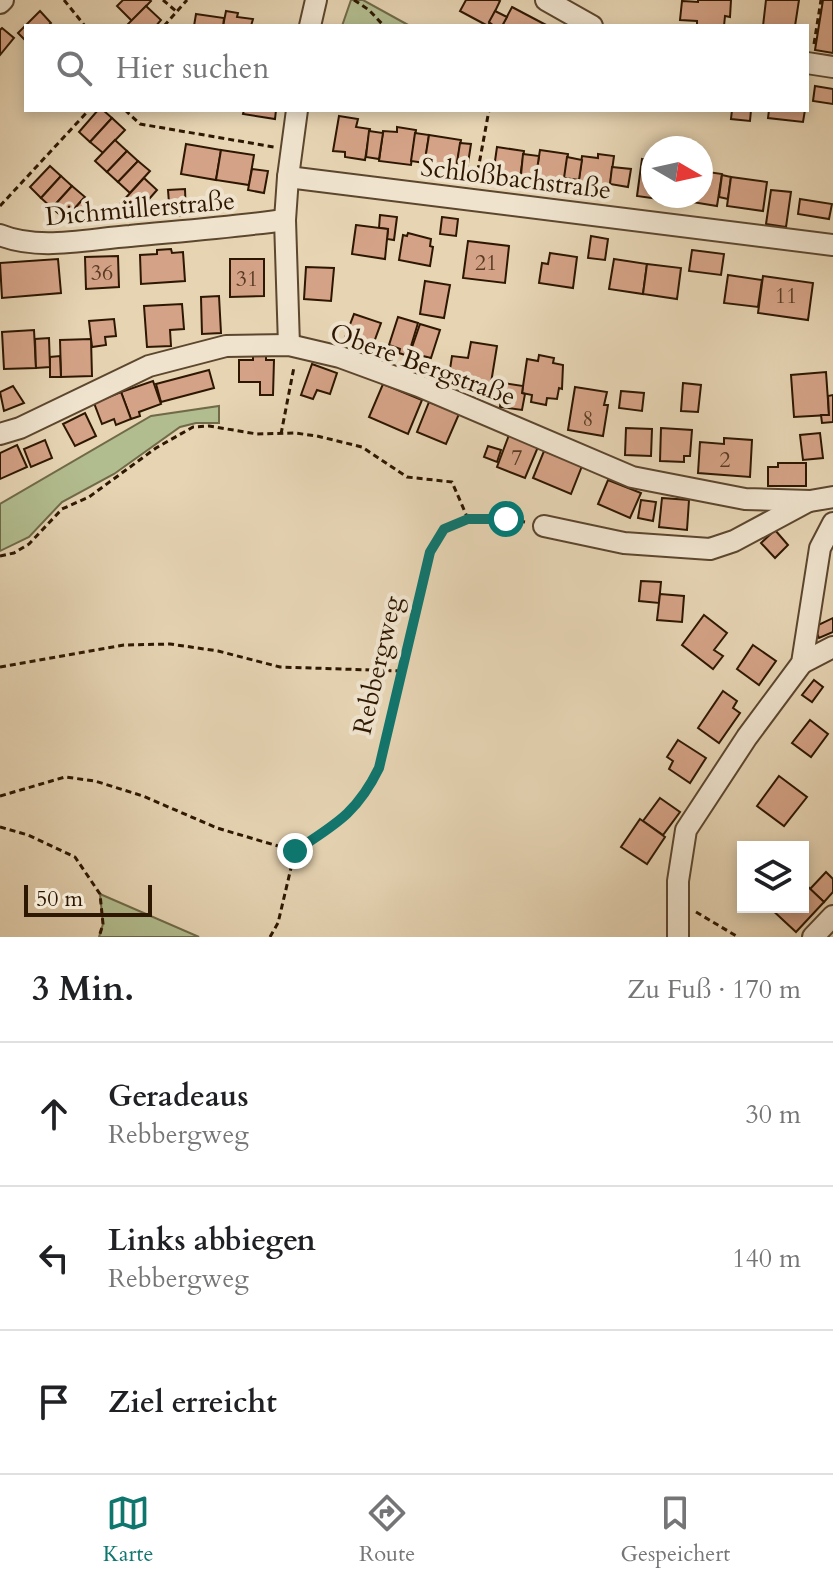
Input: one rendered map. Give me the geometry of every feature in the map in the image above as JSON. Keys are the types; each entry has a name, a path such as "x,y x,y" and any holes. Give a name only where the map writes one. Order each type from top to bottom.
{"street":[{"path":"310,24 316,0"},
{"path":"546,0 588,24"},
{"path":"809,63 833,67"},
{"path":"294,346 285,220 297,112"},
{"name":"Schloßbachstraße","path":"288,177 833,245"},
{"name":"Dichmüllerstraße","path":"0,235 18,242 52,243 285,220"},
{"name":"Obere Bergstraße","path":"0,434 20,428 149,366 226,346 294,346 340,357 419,386 632,477 745,499 810,501 833,497"},
{"path":"544,526 624,543 710,549 734,541 810,501"},
{"path":"802,663 820,548 833,523"},
{"path":"678,937 678,881 686,830 747,737 802,663 833,647"},
{"path":"813,937 833,916"}],"path":[{"path":"64,0 83,24"},
{"path":"163,0 177,12"},
{"path":"166,24 187,0"},
{"path":"354,0 382,24"},
{"path":"809,63 821,0"},
{"path":"0,206 87,112"},
{"path":"127,112 140,124 292,150"},
{"path":"472,198 489,112"},
{"path":"281,435 294,346"},
{"path":"0,556 14,553 29,544 62,509 89,497 156,448 193,427 209,426 317,436 362,447 407,477 452,482 468,519 506,519 544,526"},
{"name":"Rebbergweg","path":"295,851 346,818 369,790 379,768 430,552 444,529 468,519"},
{"path":"0,667 124,645 170,644 218,651 280,667 402,671"},
{"path":"0,796 65,777 95,781 143,796 217,828 295,851 278,923 270,937"},
{"path":"0,827 28,835 75,857 100,894 103,924 99,937"},
{"path":"678,901 738,937"}],"green space":[{"path":"351,0 363,0 406,24 343,24"},
{"path":"219,406 219,423 180,427 114,474 62,502 29,537 0,551 0,504 151,416"},
{"path":"100,894 199,937 99,937 103,924"}],"building":[{"path":"123,0 151,1 132,21 117,6"},
{"path":"466,0 500,1 489,24 460,11"},
{"path":"731,0 730,17 725,16 724,24 697,24 697,21 680,20 682,1"},
{"path":"766,0 799,0 795,24 763,24"},
{"path":"823,0 833,0 833,53 815,50"},
{"path":"146,6 161,20 158,24 128,24"},
{"path":"512,7 544,24 503,24"},
{"path":"40,11 51,23 50,24 27,24"},
{"path":"226,11 238,13 237,17 253,19 252,24 223,24"},
{"path":"495,11 507,17 503,24 489,22"},
{"path":"196,14 224,18 223,24 194,24"},
{"path":"2,28 14,38 0,55 0,30"},
{"path":"815,86 833,89 833,104 813,101"},
{"path":"96,112 105,112 112,118 90,142 79,132"},
{"path":"244,112 276,112 275,119"},
{"path":"732,112 751,112 750,121 731,119"},
{"path":"769,112 805,112 803,122 768,118"},
{"path":"339,116 358,119 356,127 370,129 365,160 345,157 345,152 333,151"},
{"path":"112,118 125,130 103,153 90,142"},
{"path":"397,127 416,130 411,165 379,161 383,131 397,132"},
{"path":"369,131 383,133 379,159 366,157"},
{"path":"415,133 429,135 425,163 411,161"},
{"path":"429,135 461,140 456,170 424,166"},
{"path":"115,140 127,151 107,172 95,161"},
{"path":"460,143 471,144 467,170 456,169"},
{"path":"186,144 221,150 216,180 181,174"},
{"path":"497,147 524,151 520,178 493,175"},
{"path":"221,150 254,155 249,185 216,180"},
{"path":"540,150 568,154 564,185 535,181"},
{"path":"127,151 138,161 118,182 107,172"},
{"path":"523,154 539,156 536,177 521,175"},
{"path":"598,154 614,156 609,192 578,187 582,156 598,158"},
{"path":"567,157 582,160 579,180 564,178"},
{"path":"138,161 150,171 130,193 118,182"},
{"path":"50,166 61,176 41,198 30,187"},
{"path":"641,166 641,197 637,196"},
{"path":"612,167 631,169 628,187 610,184"},
{"path":"252,169 268,171 264,193 248,190"},
{"path":"713,173 722,174 717,206 713,205"},
{"path":"722,175 731,177 728,199 719,197"},
{"path":"61,176 72,186 52,208 41,198"},
{"path":"731,177 767,182 763,211 727,206"},
{"path":"144,178 157,190 135,215 121,203"},
{"path":"72,186 85,197 65,219 52,208"},
{"path":"185,189 186,215 170,216 168,190"},
{"path":"771,190 791,192 786,227 766,224"},
{"path":"83,199 98,212 90,222 75,208"},
{"path":"800,199 832,204 829,219 798,214"},
{"path":"380,215 397,217 394,240 387,239 388,229 379,228"},
{"path":"442,217 458,219 456,236 440,234"},
{"path":"356,225 388,229 385,259 352,254"},
{"path":"408,233 431,239 430,266 399,260 403,235 407,236"},
{"path":"591,236 608,239 605,260 588,258"},
{"path":"468,241 509,246 505,283 463,278"},
{"path":"171,249 172,253 183,252 185,281 141,284 140,255"},
{"path":"692,250 724,254 721,275 689,271"},
{"path":"550,253 577,257 573,288 539,283 542,263 548,264"},
{"path":"118,256 119,287 86,289 85,257"},
{"path":"58,259 61,293 2,298 0,263"},
{"path":"230,259 264,259 264,296 230,297"},
{"path":"614,259 647,264 643,294 609,289"},
{"path":"647,264 681,268 677,299 643,294"},
{"path":"306,267 334,268 331,301 304,299"},
{"path":"728,275 762,280 758,307 724,303"},
{"path":"763,276 813,283 808,320 758,313"},
{"path":"425,281 450,285 444,318 420,314"},
{"path":"219,296 221,333 202,334 201,297"},
{"path":"182,304 184,329 170,330 171,346 147,347 144,306"},
{"path":"354,314 381,323 370,353 343,343"},
{"path":"398,317 418,323 408,356 389,345"},
{"path":"114,319 116,336 105,337 106,345 92,347 89,321"},
{"path":"420,324 440,330 431,358 409,356"},
{"path":"34,330 36,368 4,369 2,332"},
{"path":"49,338 50,367 36,368 35,339"},
{"path":"91,339 92,376 61,377 60,340"},
{"path":"471,342 497,346 490,389 448,382 452,356 468,358"},
{"path":"539,355 554,358 553,363 563,365 562,389 559,388 557,399 547,398 546,405 531,402 532,395 522,393 527,359 538,361"},
{"path":"60,356 61,377 50,377 50,357"},
{"path":"253,356 266,356 266,360 274,360 273,395 260,395 260,382 239,382 239,360 253,360"},
{"path":"312,364 337,373 330,394 317,390 313,399 301,395"},
{"path":"209,370 214,388 161,402 156,384"},
{"path":"826,372 829,415 794,417 791,375"},
{"path":"153,381 161,404 139,412 140,416 131,419 121,392"},
{"path":"503,383 523,386 522,410 500,407"},
{"path":"683,383 701,385 698,412 681,411"},
{"path":"383,384 422,400 408,434 369,417"},
{"path":"13,386 24,403 4,411 0,392"},
{"path":"575,387 607,392 603,436 568,430"},
{"path":"621,391 644,393 642,411 619,408"},
{"path":"121,392 131,419 116,425 114,419 102,424 94,403"},
{"path":"833,395 833,422 822,423 821,415 829,415 828,396"},
{"path":"429,402 459,414 446,444 417,432"},
{"path":"85,413 96,436 75,446 63,424"},
{"path":"626,428 652,429 651,456 625,455"},
{"path":"661,428 692,430 690,456 684,456 684,462 660,461"},
{"path":"820,433 823,458 803,460 800,435"},
{"path":"509,435 538,447 525,478 497,467"},
{"path":"724,438 752,440 750,477 698,473 700,442 724,444"},
{"path":"45,440 52,458 31,467 24,449"},
{"path":"17,445 27,467 0,479 0,453"},
{"path":"488,446 501,450 497,462 484,457"},
{"path":"544,451 582,466 571,494 533,478"},
{"path":"778,463 806,463 806,486 768,486 768,467 778,467"},
{"path":"608,480 641,493 630,518 598,504"},
{"path":"662,498 689,500 687,530 659,527"},
{"path":"641,500 656,502 653,521 638,518"},
{"path":"775,530 788,545 775,558 761,543"},
{"path":"641,581 661,582 659,603 639,601"},
{"path":"660,594 684,596 682,622 657,620"},
{"path":"704,615 727,633 714,650 723,656 713,669 682,645"},
{"path":"833,618 833,632 819,638 814,627"},
{"path":"753,645 776,661 759,685 737,669"},
{"path":"814,680 823,687 812,702 802,695"},
{"path":"723,691 737,701 733,708 740,713 719,743 698,728"},
{"path":"810,720 828,734 811,757 792,743"},
{"path":"678,740 706,758 690,783 669,769 673,761 667,757"},
{"path":"779,776 807,797 784,826 757,806"},
{"path":"660,798 680,812 663,835 643,821"},
{"path":"640,819 665,837 647,864 621,847"},
{"path":"826,872 833,879 833,892 824,902 810,889"},
{"path":"809,888 824,902 796,932 775,913 809,913"}],"route":[{"path":"295,851 346,818 369,790 390,731 430,552 444,529 468,519 506,519"}]}
